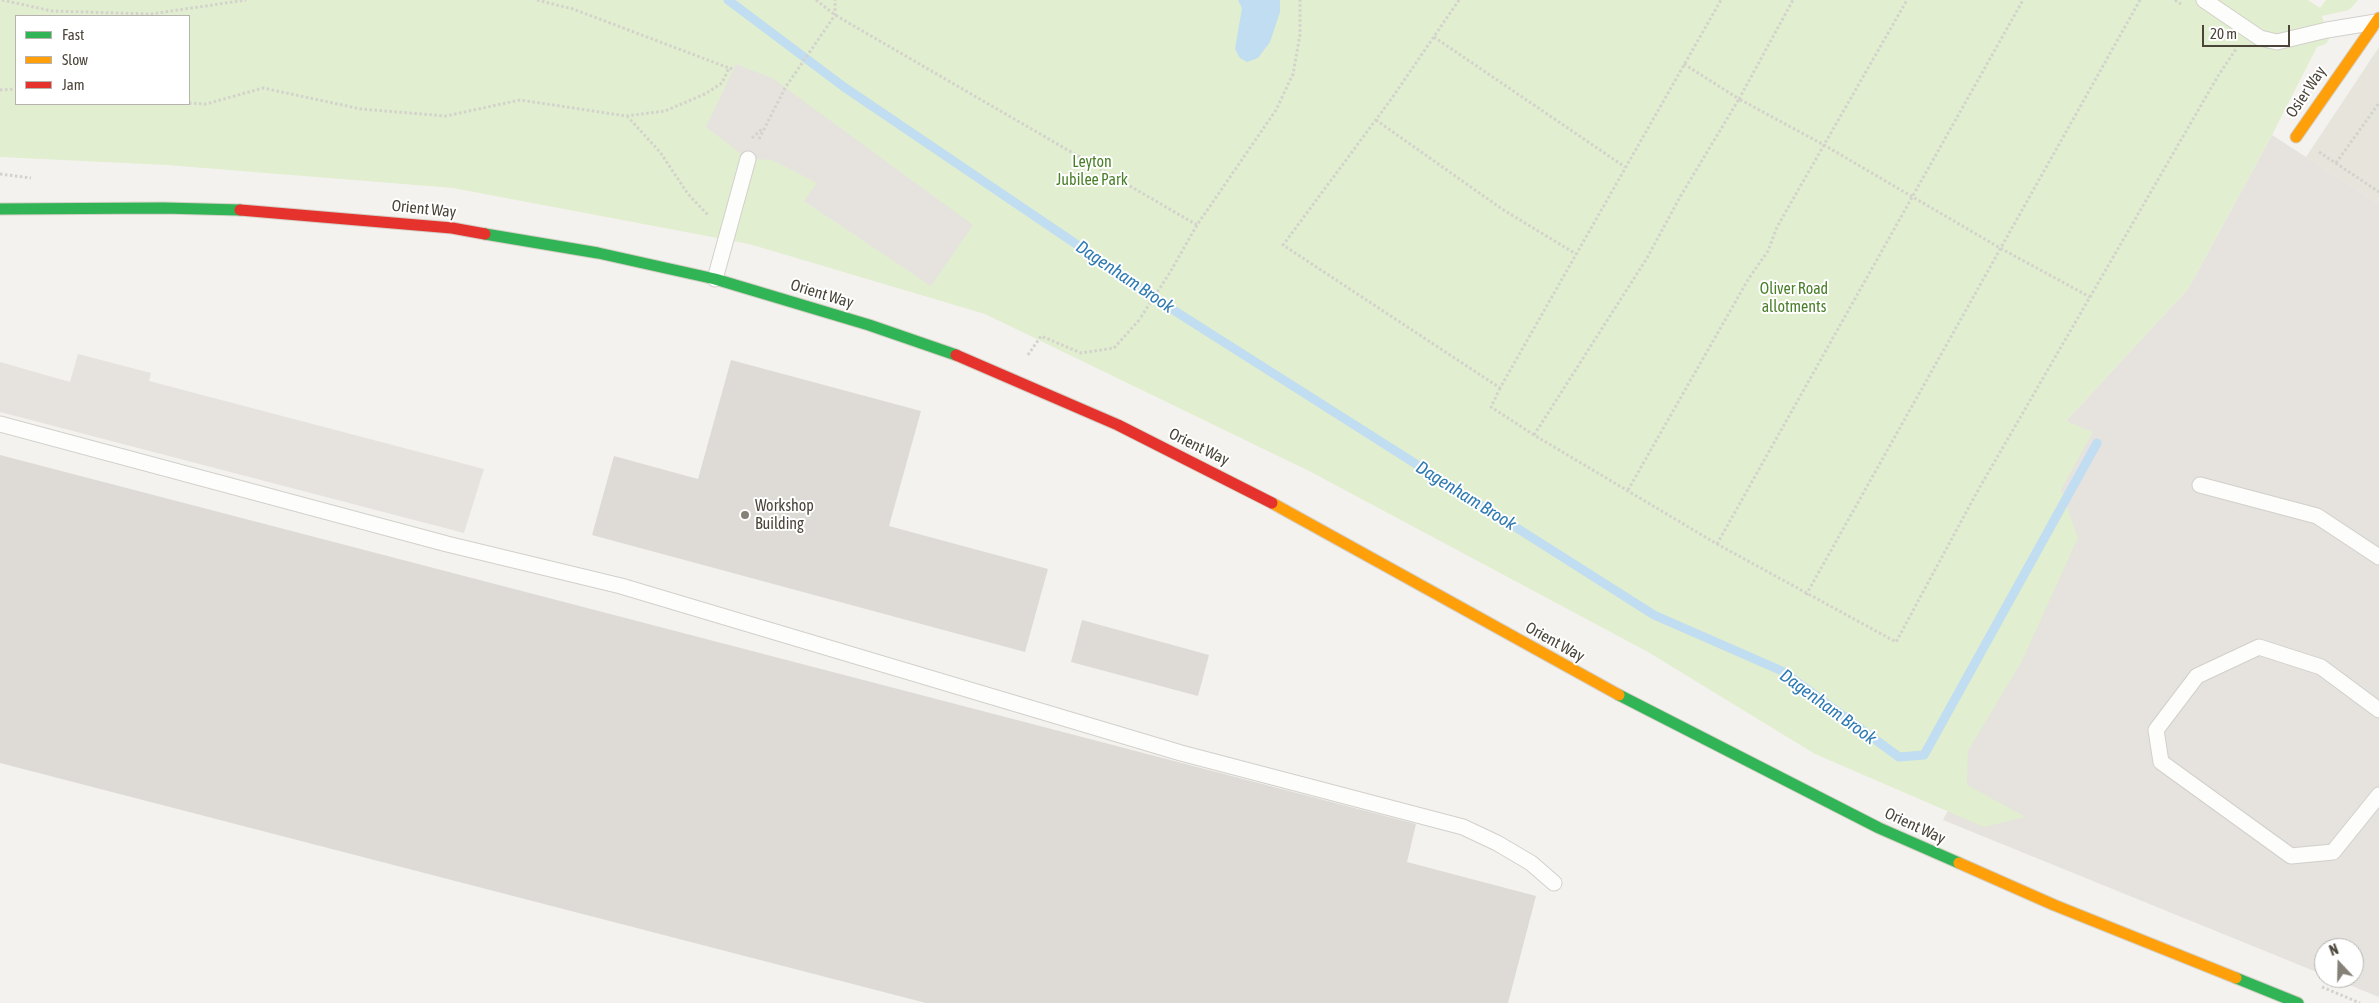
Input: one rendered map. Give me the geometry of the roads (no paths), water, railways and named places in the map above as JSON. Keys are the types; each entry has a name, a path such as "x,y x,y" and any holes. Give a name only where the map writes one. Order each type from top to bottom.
{"street":[{"name":"Osier Way","path":"2296,136 2378,20"},
{"name":"Orient Way","path":"0,209 174,208 269,211 452,228 598,253 715,279 869,325 957,354 1118,425 1239,485 1595,683 1879,828 2054,905 2298,1003"}],"lane":[{"path":"2204,0 2260,38 2276,42 2378,20"},
{"path":"715,279 748,159"},
{"path":"0,424 447,544 621,586 1181,753 1463,827 1531,863 1554,883"},
{"path":"2200,485 2317,516 2379,557"},
{"path":"2379,710 2321,668 2259,647 2197,676 2156,730 2161,762 2291,856 2333,852 2379,795"}],"water":[{"path":"1238,0 1280,0 1280,12 1270,42 1258,58 1247,62 1240,58 1235,49 1242,8"}],"waterway":[{"name":"Dagenham Brook","path":"728,0 844,87 1178,313 1654,615 1782,671 1899,757 1924,755 2097,443"}],"place":[{"name":"Workshop Building","path":"745,515"}],"park label":[{"name":"Leyton Jubilee Park","path":"1092,171"},
{"name":"Oliver Road allotments","path":"1794,298"}]}
